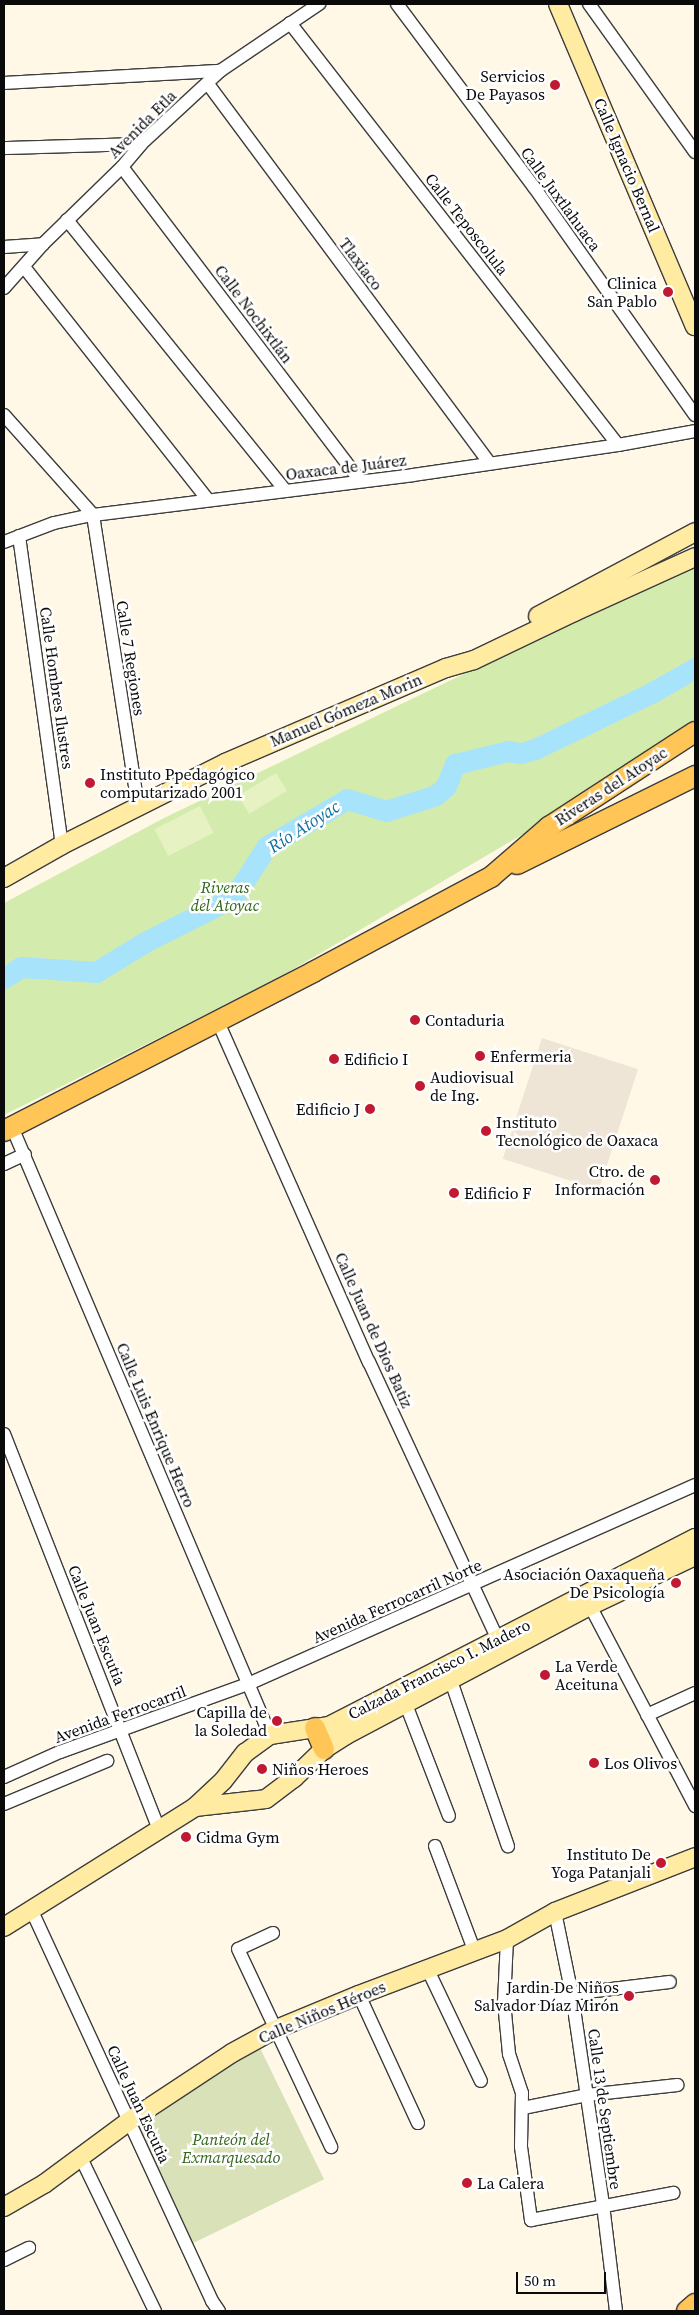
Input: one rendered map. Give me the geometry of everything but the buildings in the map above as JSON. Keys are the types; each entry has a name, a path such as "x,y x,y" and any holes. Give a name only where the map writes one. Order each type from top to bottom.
{"main road":[{"name":"Calle Ignacio Bernal","path":"558,4 695,326"},
{"path":"446,668 470,652 695,532"},
{"name":"Manuel Gómeza Morin","path":"4,878 62,845 225,763 446,668 474,660 574,612 695,558"},
{"name":"Riveras del Atoyac","path":"8,1129 218,1022 491,877 549,827 695,732"},
{"path":"491,877 695,776"},
{"name":"Calzada Francisco I. Madero","path":"4,1927 195,1807 224,1781 245,1753 270,1735 329,1726 501,1644 587,1600 695,1538"},
{"name":"Calzada Francisco I. Madero","path":"587,1600 695,1556"},
{"name":"Calzada Francisco I. Madero","path":"195,1807 266,1798 294,1778 324,1748 450,1678 501,1644"},
{"path":"315,1728 324,1748"},
{"name":"Calle Niños Héroes","path":"4,2207 44,2184 129,2121 232,2053 274,2030 474,1950 507,1939 555,1912 695,1857"},
{"path":"686,2311 695,2304"}],"street":[{"name":"Avenida Etla","path":"4,288 43,244 122,167 141,144 220,71 319,4"},
{"name":"Calle Juxtlahuaca","path":"397,4 534,187 695,415"},
{"path":"589,4 695,152"},
{"name":"Calle Teposcolula","path":"290,23 618,445"},
{"path":"4,83 220,71"},
{"name":"Tlaxiaco","path":"208,84 489,463"},
{"path":"4,148 141,144"},
{"name":"Calle Nochixtlán","path":"122,167 360,481"},
{"path":"67,220 286,491"},
{"path":"4,247 43,244"},
{"path":"24,266 208,500"},
{"path":"4,415 93,515"},
{"name":"Oaxaca de Juárez","path":"4,542 54,523 93,515 360,481 618,445 695,432"},
{"name":"Calle 7 Regiones","path":"93,515 138,807"},
{"name":"Calle Hombres Ilustres","path":"19,536 62,845"},
{"name":"Calle Juan de Dios Batiz","path":"218,1022 369,1362 501,1644"},
{"name":"Calle Luis Enrique Herro","path":"8,1129 25,1154 270,1735"},
{"path":"4,1164 25,1154"},
{"name":"Calle Juan Escutia","path":"4,1434 159,1828"},
{"name":"Avenida Ferrocarril Norte","path":"248,1684 473,1586 695,1485"},
{"path":"587,1600 694,1803"},
{"path":"450,1678 508,1846"},
{"name":"Avenida Ferrocarril","path":"4,1777 60,1752 248,1684"},
{"path":"647,1716 695,1693"},
{"path":"405,1702 449,1816"},
{"path":"4,1804 107,1761"},
{"path":"435,1846 474,1950"},
{"name":"Calle Juan Escutia","path":"31,1909 212,2301 219,2311"},
{"name":"Calle 13 de Septiembre","path":"555,1912 572,1995 603,2205 616,2311"},
{"path":"273,1933 238,1949 274,2030 331,2147"},
{"path":"507,1939 504,2002 509,2054 522,2093 521,2147 531,2220 673,2193"},
{"path":"428,1968 481,2081"},
{"path":"504,2002 670,1982"},
{"path":"359,1995 418,2123"},
{"path":"523,2108 587,2095 677,2085"},
{"path":"81,2158 155,2311"},
{"path":"4,2260 29,2248"}],"green space":[{"name":"Riveras del Atoyac","path":"695,563 695,726 547,820 273,981 4,1115 4,903 164,818"},
{"path":"276,773 287,791 249,814 238,796"},
{"path":"200,806 214,833 168,856 155,829"},
{"name":"Panteón del Exmarquesado","path":"260,2048 324,2179 189,2245 125,2114"}],"shaded area":[{"path":"542,1038 638,1069 599,1190 503,1159"}],"waterway":[{"name":"Río Atoyac","path":"4,978 21,967 96,972 145,942 234,897 267,846 347,799 386,811 436,795 446,786 455,764 508,751 521,753 535,749 651,693 695,668"}],"place":[{"name":"Servicios De Payasos","path":"555,85"},
{"name":"Clinica San Pablo","path":"668,292"},
{"name":"Instituto Ppedagógico computarizado 2001","path":"90,783"},
{"name":"Contaduria","path":"415,1020"},
{"name":"Enfermeria","path":"480,1056"},
{"name":"Edificio I","path":"334,1059"},
{"name":"Audiovisual de Ing.","path":"420,1086"},
{"name":"Edificio J","path":"370,1109"},
{"name":"Instituto Tecnológico de Oaxaca","path":"486,1131"},
{"name":"Ctro. de Información","path":"655,1180"},
{"name":"Edificio F","path":"454,1193"},
{"name":"Asociación Oaxaqueña De Psicología","path":"676,1583"},
{"name":"La Verde Aceituna","path":"545,1675"},
{"name":"Capilla de la Soledad","path":"277,1721"},
{"name":"Los Olivos","path":"594,1763"},
{"name":"Niños Heroes","path":"262,1769"},
{"name":"Cidma Gym","path":"186,1837"},
{"name":"Instituto De Yoga Patanjali","path":"661,1863"},
{"name":"Jardin De Niños Salvador Díaz Mirón","path":"629,1996"},
{"name":"La Calera","path":"467,2183"}]}
